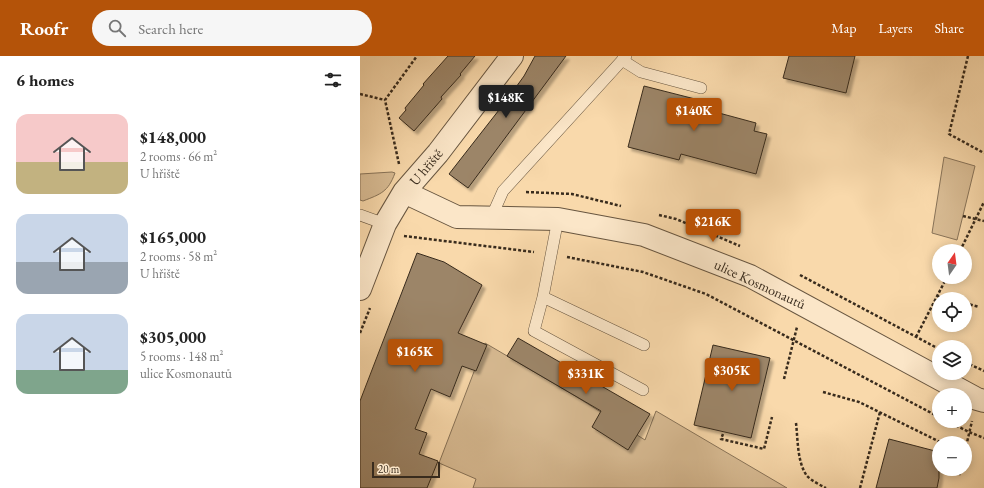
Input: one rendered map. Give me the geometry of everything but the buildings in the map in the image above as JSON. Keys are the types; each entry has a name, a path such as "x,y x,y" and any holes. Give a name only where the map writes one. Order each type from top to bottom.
{"street":[{"name":"U hřiště","path":"360,289 385,224 404,192 438,153 512,56"},
{"name":"ulice Kosmonautů","path":"404,192 457,218 558,219 644,235 750,276 803,303 980,400"}],"lane":[{"path":"491,218 503,191 624,58 641,72 700,88"},
{"path":"360,215 385,224"},
{"path":"558,219 543,297 534,331 643,390"},
{"path":"543,297 644,345"}],"path":[{"path":"404,192 385,100 417,56"},
{"path":"968,56 949,134 984,153"},
{"path":"360,94 385,100"},
{"path":"964,244 984,202"},
{"path":"962,216 984,221"},
{"path":"385,224 399,236 551,254 643,272 706,294 932,413"},
{"path":"784,379 803,303"},
{"path":"972,305 979,307"},
{"path":"904,359 932,306"},
{"path":"972,365 984,371"},
{"path":"823,392 859,402 932,438"},
{"path":"968,436 980,400"},
{"path":"860,488 880,412"},
{"path":"723,434 721,439 764,449 772,417"},
{"path":"796,423 800,459 807,475 826,488"},
{"path":"961,428 984,438"}],"shaded area":[{"path":"944,157 975,166 957,240 932,233"},
{"path":"395,173 390,184 383,192 363,201 360,200 360,174"},
{"path":"485,343 577,397 645,440 656,411 787,488 473,488 476,479 439,463"}]}
